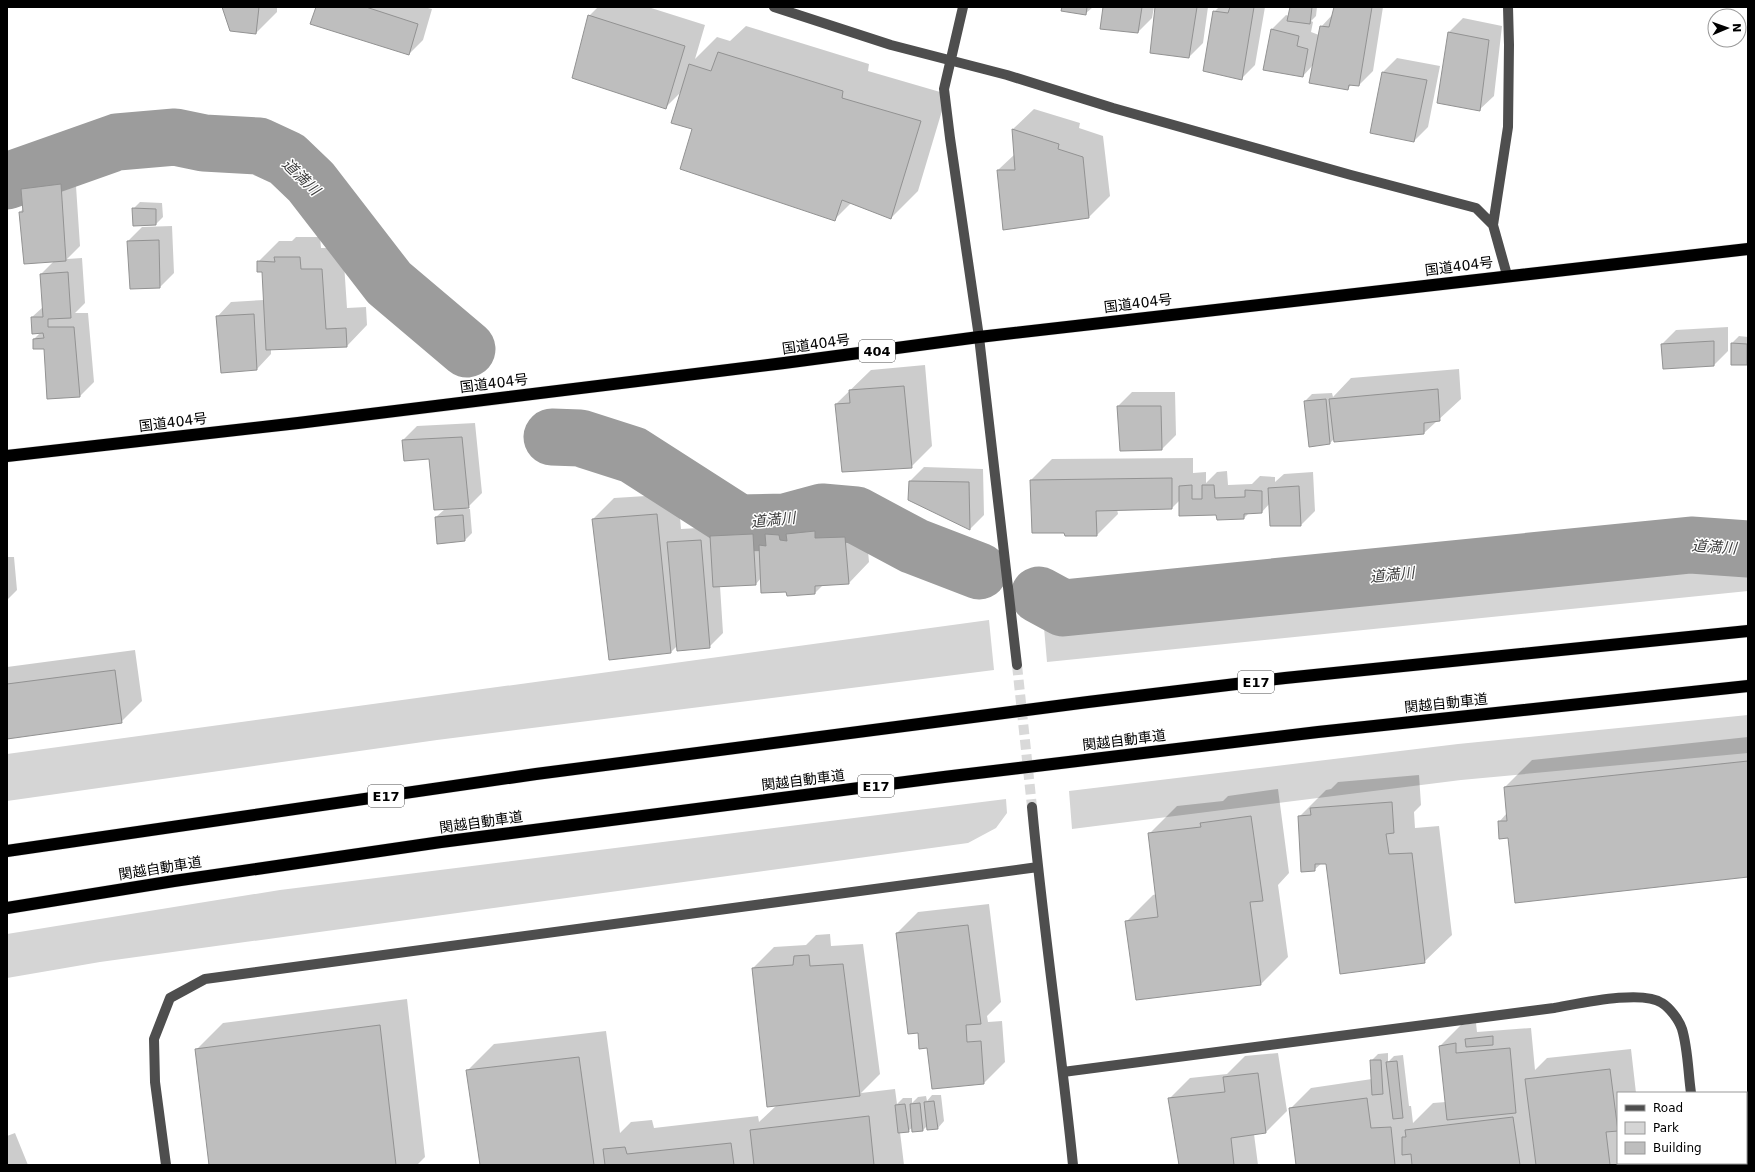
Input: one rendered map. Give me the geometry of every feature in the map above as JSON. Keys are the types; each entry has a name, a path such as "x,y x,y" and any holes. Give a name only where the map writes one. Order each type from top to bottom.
{"highway":[{"name":"国道404号","path":"7,456 305,422 768,365 979,337 1507,275 1748,249"},
{"name":"E17","path":"7,851 536,774 1088,702 1301,677 1748,631"},
{"name":"関越自動車道","path":"7,908 174,881 440,842 952,776 1318,732 1748,686"}],"street":[{"path":"774,7 891,45 950,60 1113,108 1476,208 1493,225"},
{"path":"963,7 944,89 979,337 1017,665"},
{"path":"1507,275 1493,225 1508,127 1508,7"},
{"path":"1032,807 1063,1072 1072,1165"},
{"path":"166,1165 155,1082 154,1039 170,998 205,979 1038,867"},
{"path":"1063,1072 1554,1008 1617,998 1646,997 1662,1002 1673,1014 1682,1028 1691,1092"}],"green space":[{"path":"1691,550 1748,557 1748,591 1047,662 1043,616"},
{"path":"989,620 994,670 437,740 7,801 7,754"},
{"path":"1748,715 1748,753 1461,780 1072,829 1069,791 1458,744"},
{"path":"1006,799 1007,813 996,828 968,843 100,962 7,978 7,934 280,890"}],"building":[{"path":"222,7 259,7 256,34 230,31"},
{"path":"316,7 366,7 418,24 409,55 310,24"},
{"path":"1062,7 1087,7 1086,15 1061,11"},
{"path":"1103,7 1142,7 1138,33 1100,29"},
{"path":"1155,7 1197,7 1189,58 1150,53"},
{"path":"1230,7 1254,7 1242,80 1203,71 1213,11 1228,13"},
{"path":"1290,7 1312,7 1310,24 1287,21"},
{"path":"1334,7 1372,7 1359,86 1349,85 1348,90 1309,83 1320,26 1329,27"},
{"path":"588,15 685,46 666,109 572,78"},
{"path":"1271,29 1299,36 1297,46 1308,49 1303,77 1263,70"},
{"path":"1448,32 1489,40 1480,111 1437,103"},
{"path":"718,52 843,91 842,98 921,121 891,219 842,200 835,221 680,169 692,129 671,123 689,64 711,71"},
{"path":"1382,72 1427,80 1414,142 1370,133"},
{"path":"1012,129 1059,144 1058,149 1083,157 1089,218 1003,230 997,170 1015,170"},
{"path":"61,184 66,261 24,264 19,212 23,212 21,189"},
{"path":"132,208 156,209 156,225 133,226"},
{"path":"159,240 160,288 130,289 127,241"},
{"path":"274,257 300,257 301,269 322,269 326,329 346,328 347,347 266,350 262,272 257,272 257,261 275,262"},
{"path":"68,272 71,318 48,319 48,327 74,327 80,397 47,399 44,349 33,349 33,339 44,338 43,333 32,334 31,317 43,317 40,274"},
{"path":"254,314 257,370 221,373 216,316"},
{"path":"1714,341 1714,366 1663,369 1661,344"},
{"path":"1731,343 1747,344 1747,365 1731,365"},
{"path":"904,386 912,468 842,472 835,404 850,403 849,390"},
{"path":"1438,389 1440,421 1424,423 1424,434 1334,442 1329,399"},
{"path":"1326,399 1330,444 1309,447 1304,401"},
{"path":"1117,406 1161,406 1162,450 1120,451"},
{"path":"462,437 469,508 434,510 429,459 404,461 402,440"},
{"path":"1172,478 1172,509 1096,511 1097,536 1065,536 1064,533 1032,533 1030,480"},
{"path":"909,481 969,482 970,530 908,500"},
{"path":"1192,485 1192,499 1202,499 1202,485 1214,485 1215,498 1245,497 1245,490 1262,491 1262,513 1244,514 1244,519 1217,520 1216,515 1179,516 1179,486"},
{"path":"1299,486 1301,526 1270,526 1268,488"},
{"path":"657,514 671,653 609,660 592,519"},
{"path":"463,515 465,541 437,544 435,517"},
{"path":"815,531 815,538 845,537 849,584 815,586 815,594 787,596 786,592 761,593 759,545 766,546 765,534 779,535 780,540 787,541 786,534"},
{"path":"753,534 756,585 713,587 710,536"},
{"path":"701,540 710,648 677,651 667,542"},
{"path":"115,670 122,723 7,739 7,684"},
{"path":"1748,761 1748,877 1515,903 1508,838 1499,839 1498,821 1507,821 1504,787"},
{"path":"1392,802 1394,833 1386,834 1389,854 1412,853 1425,963 1340,974 1326,864 1315,864 1315,871 1301,872 1298,816 1311,815 1310,808"},
{"path":"1251,816 1263,901 1250,902 1261,985 1136,1000 1125,921 1158,917 1148,833 1201,827 1200,823"},
{"path":"968,925 981,1024 966,1025 967,1042 981,1041 984,1084 932,1089 927,1048 919,1049 918,1033 908,1034 896,933"},
{"path":"809,955 810,966 843,964 860,1096 767,1107 752,968 793,965 794,956"},
{"path":"380,1025 396,1165 209,1165 195,1049"},
{"path":"1493,1036 1493,1045 1466,1047 1465,1039"},
{"path":"1456,1043 1456,1053 1510,1048 1516,1113 1447,1120 1439,1046"},
{"path":"579,1057 594,1165 480,1165 466,1070"},
{"path":"1370,1060 1381,1060 1383,1094 1372,1095"},
{"path":"1397,1061 1403,1118 1393,1119 1386,1062"},
{"path":"1610,1069 1617,1131 1606,1132 1610,1165 1536,1165 1525,1079"},
{"path":"1258,1073 1266,1133 1231,1138 1234,1165 1179,1165 1168,1098 1225,1092 1223,1077"},
{"path":"1367,1098 1371,1128 1391,1127 1395,1165 1296,1165 1289,1108"},
{"path":"934,1101 938,1129 927,1130 924,1102"},
{"path":"920,1103 923,1131 912,1132 910,1104"},
{"path":"905,1104 909,1132 898,1133 895,1105"},
{"path":"869,1116 874,1165 754,1165 750,1130"},
{"path":"1513,1117 1520,1165 1412,1165 1411,1154 1402,1155 1402,1137 1406,1137 1405,1130"},
{"path":"731,1143 734,1165 605,1165 603,1149 625,1147 627,1154"}],"waterway":[{"name":"道満川","path":"7,181 117,142 175,137 204,143 259,146 287,159 311,182 389,283 467,349"},
{"name":"道満川","path":"552,437 580,438 633,455 739,523 785,522 822,512 856,515 914,546 979,571"},
{"name":"道満川","path":"1039,595 1063,608 1691,545 1748,549"}],"tunnel":[{"path":"1017,665 1032,807"}]}
